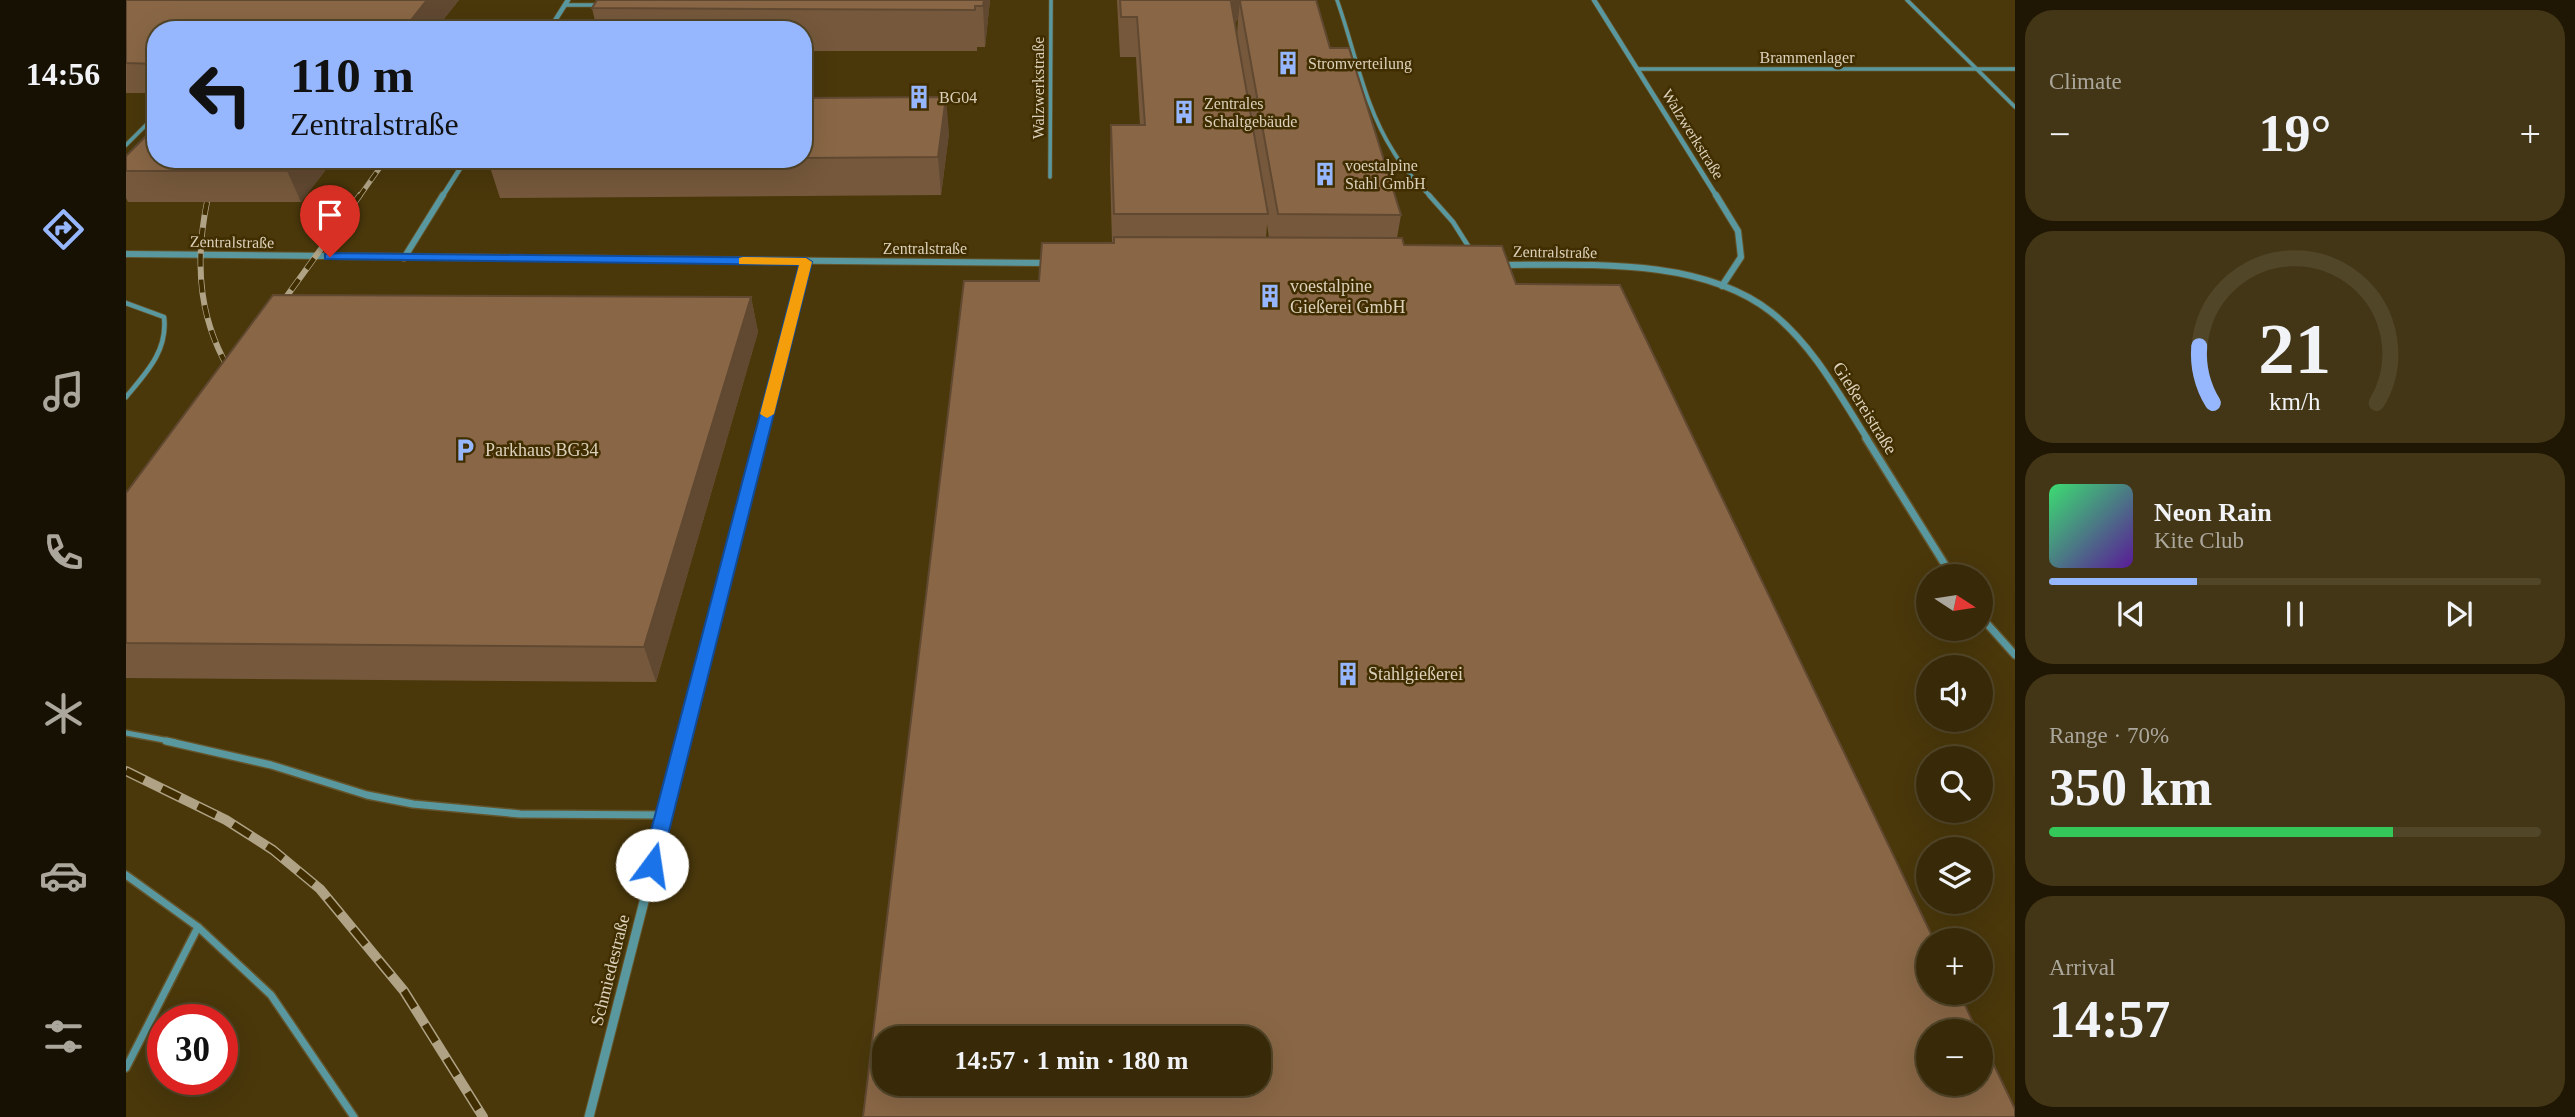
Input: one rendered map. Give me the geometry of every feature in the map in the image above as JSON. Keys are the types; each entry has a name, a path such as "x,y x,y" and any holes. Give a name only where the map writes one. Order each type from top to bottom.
{"street":[{"name":"Walzwerkstraße","path":"1594,0 1738,231 1741,257 1722,286"},
{"path":"555,21 566,3"},
{"path":"404,258 460,168"},
{"name":"Zentralstraße","path":"127,256 1055,263"},
{"name":"Schmiedestraße","path":"589,1117 806,262"},
{"name":"Zentralstraße","path":"1488,265 1642,269 1683,274 1722,286"},
{"name":"Gießereistraße","path":"1722,286 1754,301 1771,313 1821,366 1944,564"},
{"path":"1993,630 2015,655"}],"lane":[{"name":"Walzwerkstraße","path":"1050,177 1051,0"},
{"path":"1338,0 1380,128 1395,155 1451,217 1463,234 1473,257"},
{"path":"1906,0 2015,107"},
{"path":"566,3 606,5"},
{"name":"Brammenlager","path":"1637,69 2015,69"},
{"path":"126,145 147,124"},
{"path":"126,303 164,317 167,331 158,357 126,397"},
{"path":"126,733 222,751 296,771 375,798 440,809 531,816 664,815"},
{"path":"126,875 198,927 271,995 354,1117"},
{"path":"126,1068 198,927"}],"building":[{"path":"126,0 427,0 410,21 147,21 147,64 126,63"},
{"path":"597,0 984,0 983,6 975,6 975,10 592,8"},
{"name":"Zentrales Schaltgebäude","path":"1120,0 1232,0 1268,214 1114,214 1111,125 1145,125 1137,17 1121,17"},
{"path":"1241,0 1316,0 1330,48 1349,48 1401,215 1278,214"},
{"path":"946,97 938,157 812,158 812,98"},
{"path":"147,135 147,168 290,168 287,171 126,171 126,156"},
{"name":"Stahlgießerei","path":"1114,237 1402,238 1404,245 1502,246 1516,284 1620,285 1916,902 1916,914 1922,914 1928,928 1916,928 1916,1005 1965,1005 1971,1019 1916,1019 1916,1096 1993,1096 1993,1063 2015,1109 2015,1117 863,1117 872,1043 872,1096 1271,1096 1271,1026 874,1026 964,281 1039,281 1042,243 1114,243"},
{"path":"273,295 751,297 644,647 126,643 126,493"}],"railway":[{"path":"359,197 380,168"},
{"path":"276,311 360,195"},
{"path":"207,202 201,249 203,294 214,337 235,379"},
{"path":"126,771 226,820 273,850 320,889 404,991 483,1117"}],"slow traffic":[{"path":"743,261 806,262 767,414"}],"place":[{"name":"Stromverteilung","path":"1288,63"},
{"name":"BG04","path":"919,97"},
{"name":"Zentrales Schaltgebäude","path":"1184,112"},
{"name":"voestalpine Stahl GmbH","path":"1325,174"},
{"name":"voestalpine Gießerei GmbH","path":"1270,296"},
{"name":"Parkhaus BG34","path":"465,450"},
{"name":"Stahlgießerei","path":"1348,674"}],"route":[{"path":"330,257 806,262 652,865"}]}
